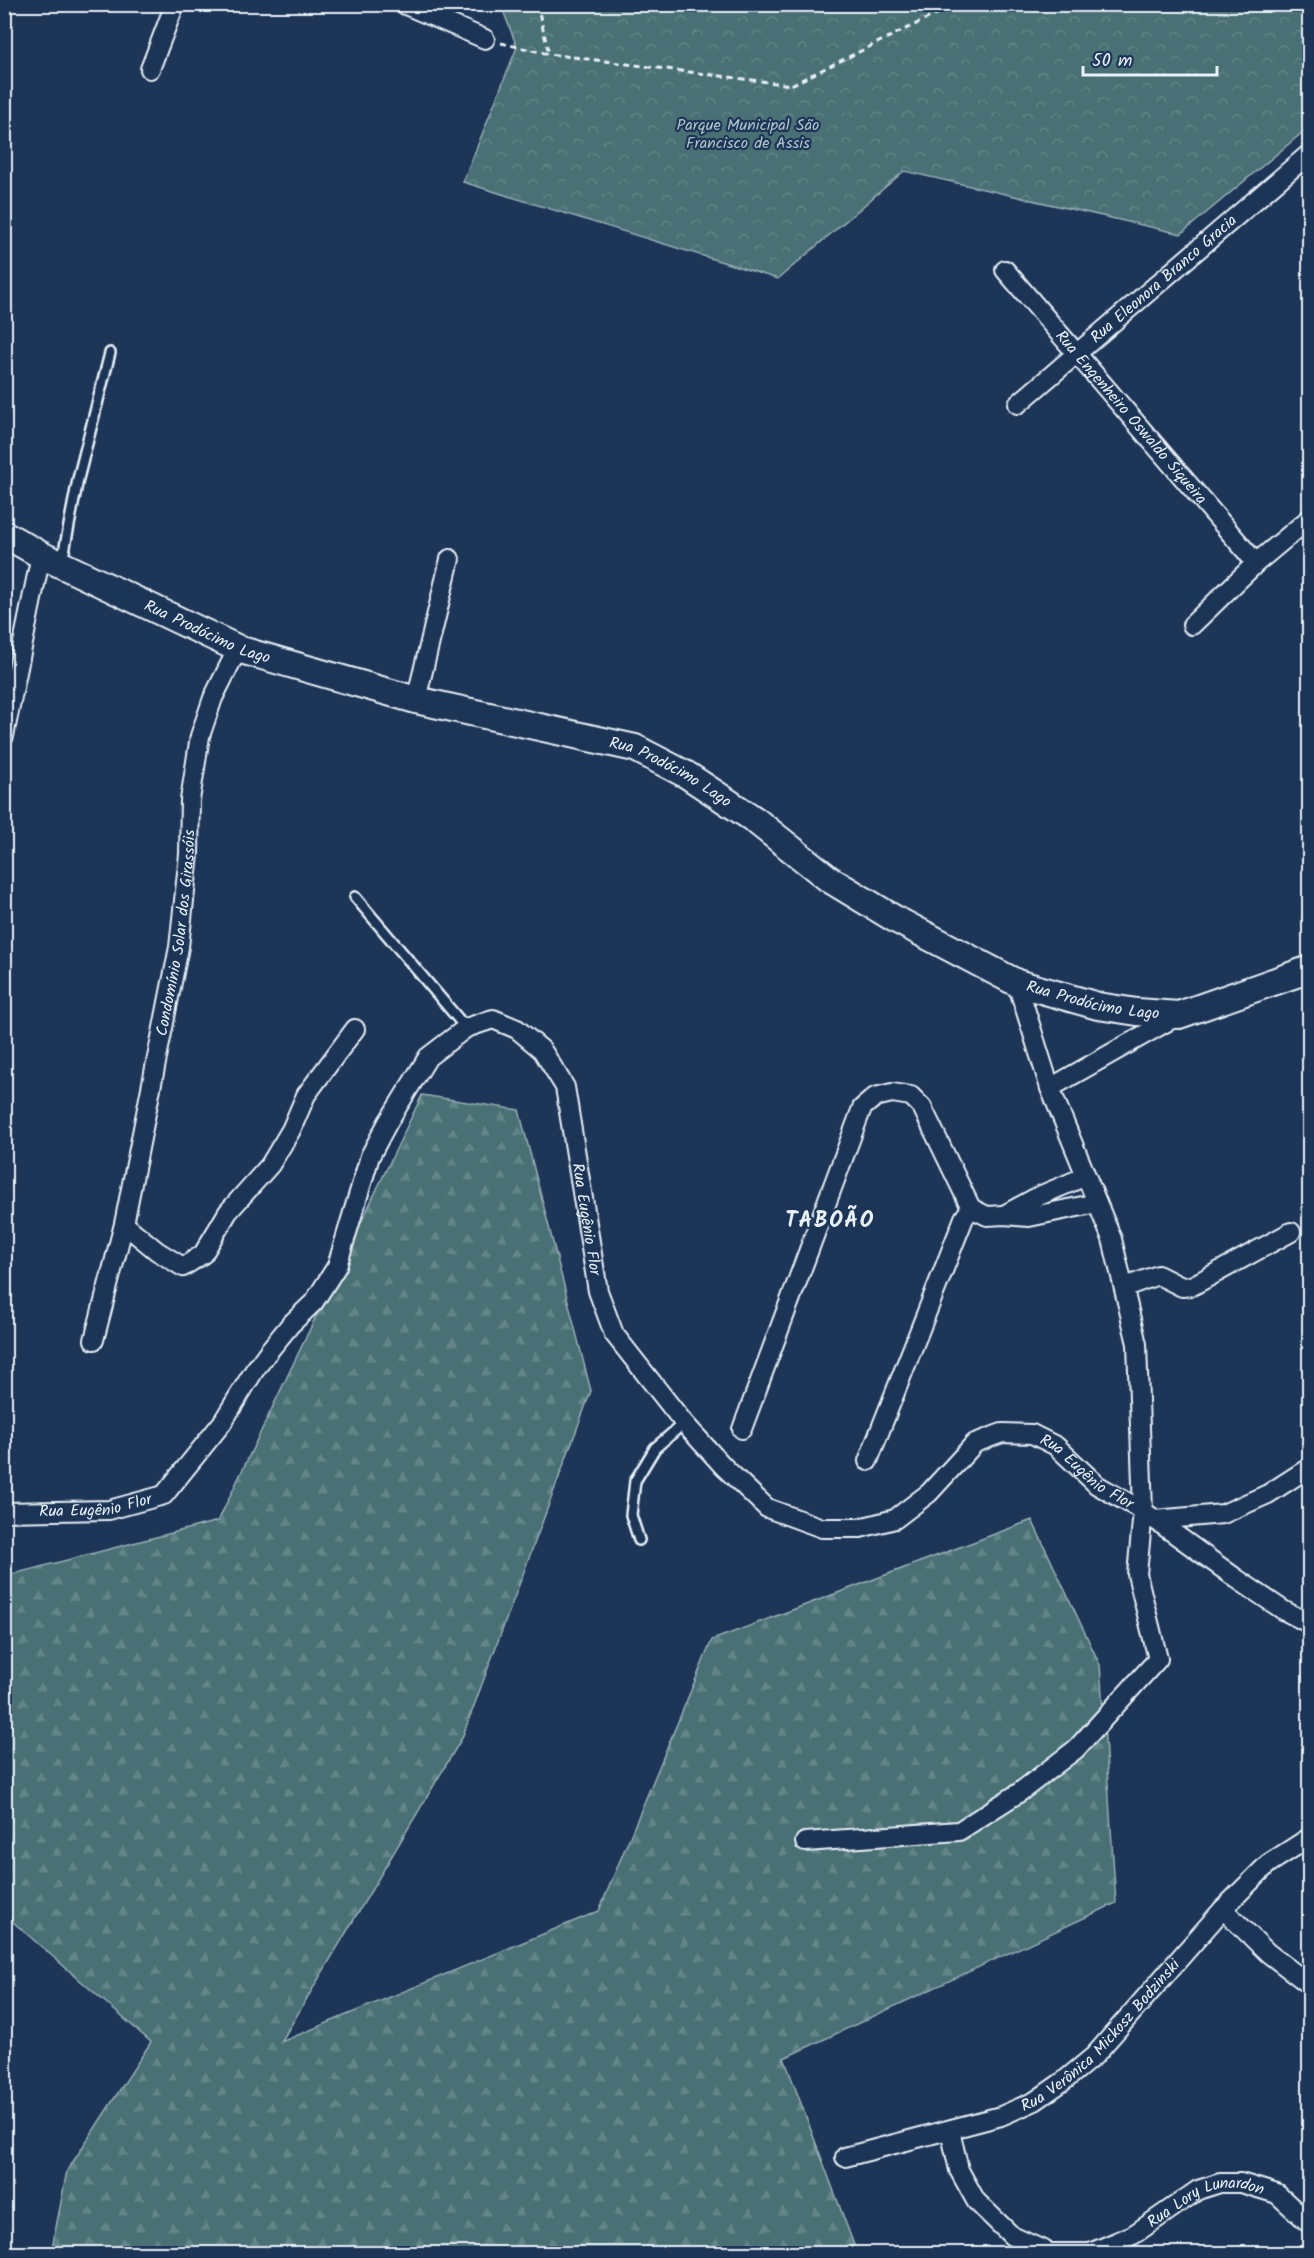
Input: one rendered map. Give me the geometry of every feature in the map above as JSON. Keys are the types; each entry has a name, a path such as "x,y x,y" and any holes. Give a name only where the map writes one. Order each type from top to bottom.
{"main road":[{"name":"Rua Prodócimo Lago","path":"4,534 51,560 241,650 416,700 635,748 687,775 754,820 829,879 848,891 895,919 1017,983 1098,1006 1179,1015 1310,969"}],"street":[{"path":"150,69 175,4"},
{"path":"403,4 485,39"},
{"name":"Rua Eleonora Branco Gracia","path":"1018,404 1310,153"},
{"name":"Rua Engenheiro Oswaldo Siqueira","path":"1005,270 1256,563"},
{"path":"1192,625 1256,563 1310,518"},
{"path":"4,736 51,560"},
{"path":"416,700 450,560"},
{"name":"Condomínio Solar dos Girassóis","path":"94,1340 124,1224 179,947 189,854 190,800 200,736 213,698 232,660 241,650"},
{"path":"805,1842 959,1831 1020,1792 1076,1749 1158,1659 1137,1574 1149,1516 1137,1344 1112,1239 1050,1088 1017,983"},
{"path":"1050,1088 1179,1015"},
{"name":"Rua Eugênio Flor","path":"4,1512 109,1510 164,1495 222,1422 268,1352 290,1325 314,1302 337,1266 370,1156 428,1057 466,1028 493,1019 517,1029 542,1050 565,1087 598,1290 614,1334 684,1423 724,1467 767,1508 822,1528 860,1528 895,1519 929,1493 975,1443 1002,1433 1032,1434 1056,1446 1097,1485 1149,1516 1237,1580 1283,1610 1310,1624"},
{"path":"124,1224 157,1251 183,1267 203,1254 228,1212 270,1165 291,1130 306,1095 355,1029"},
{"path":"742,1429 862,1108 875,1097 892,1093 911,1096 922,1107 971,1208 987,1216 1029,1217 1097,1203"},
{"path":"1004,1215 1039,1196 1086,1176"},
{"path":"1039,1196 1046,1213"},
{"path":"868,1461 964,1218 971,1208"},
{"path":"1125,1287 1158,1275 1182,1287 1192,1286 1291,1232"},
{"path":"1149,1516 1224,1514 1268,1494 1310,1467"},
{"name":"Rua Verônica Mickosz Bodzinski","path":"845,2157 1001,2116 1035,2101 1094,2056 1223,1910 1268,1864 1310,1837"},
{"path":"1223,1910 1268,1953 1310,1985"},
{"name":"Rua Lory Lunardon","path":"950,2130 959,2170 976,2201 1012,2236 1050,2253 1090,2253 1133,2235 1198,2190 1220,2183 1241,2183 1277,2194 1310,2224"}],"lane":[{"path":"51,560 78,479 110,353"},
{"path":"355,897 466,1028"},
{"path":"639,1540 631,1515 635,1481 655,1448 684,1423"}],"path":[{"path":"537,4 549,54"},
{"path":"485,39 549,54 791,85 957,4"}],"green space":[{"name":"Parque Municipal São Francisco de Assis","path":"501,5 1309,5 1309,127 1181,234 904,171 778,279 463,182 517,47"},
{"path":"422,1095 519,1110 591,1391 462,1738 281,2042 599,1911 712,1640 1032,1520 1100,1665 1116,1903 784,2058 857,2253 51,2253 67,2171 151,2042 5,1915 5,1576 218,1521"}],"district":[{"name":"TABOÃO","path":"830,1221"}]}
